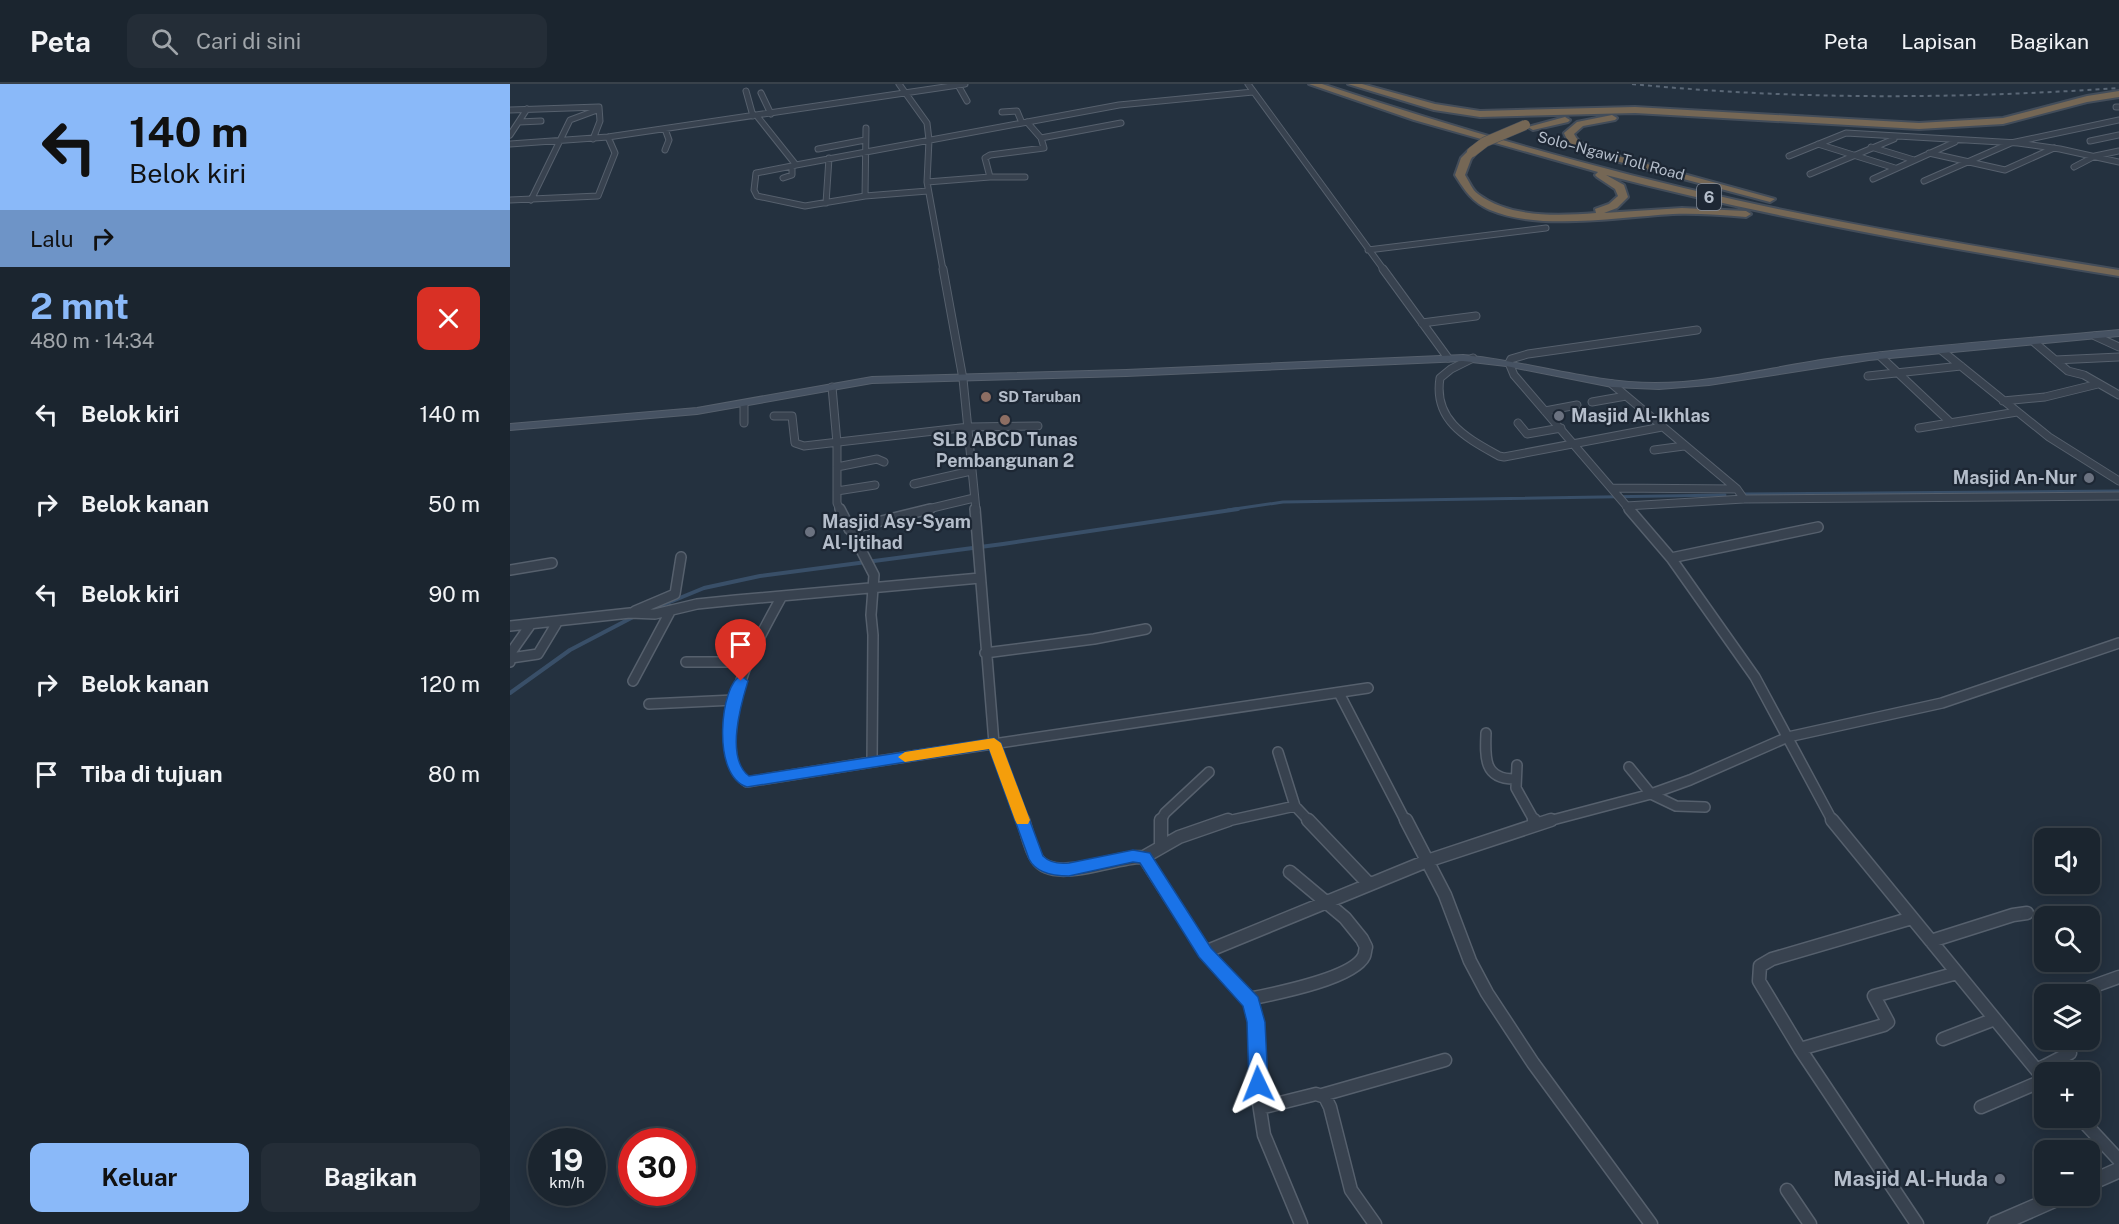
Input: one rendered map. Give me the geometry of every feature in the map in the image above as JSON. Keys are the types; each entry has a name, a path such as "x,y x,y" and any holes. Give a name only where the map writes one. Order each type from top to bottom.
{"highway":[{"name":"Solo–Ngawi Toll Road","path":"1313,84 1436,123 1583,165 1735,203 1890,235 2119,273"},
{"name":"Solo–Ngawi Toll Road","path":"1339,84 1448,118 1593,158 1737,194 1826,213 2119,264"},
{"path":"1352,84 1434,107 1480,114 1516,115 1607,110 1921,129 1958,129 2027,120 2095,102 2118,102"},
{"path":"1669,114 1601,119 1580,124 1569,133 1575,144 1600,154 1692,180 1826,213"},
{"path":"1669,114 1603,115 1529,126 1466,158 1460,176 1465,190 1490,205 1522,215 1569,219 1673,211 1725,212 1987,252"},
{"path":"1436,123 1602,176 1620,186 1623,197 1621,201 1607,209 1576,214 1534,212 1508,206 1476,189 1471,179 1476,153"}],"main road":[{"path":"510,427 744,404 872,380 963,379 1473,358 1634,386 1676,384 1881,356 2119,333"}],"street":[{"path":"899,84 904,94 927,121 928,191 963,379 969,427 985,653 994,743 1036,859 1041,864 1059,870 1069,870 1133,856 1144,857 1161,845 1236,817 1296,806"},
{"path":"510,144 593,139 965,84"},
{"path":"1248,84 1448,358"},
{"path":"958,85 967,101"},
{"path":"746,91 755,116 794,165 793,174 783,177"},
{"path":"928,191 865,196 801,206 757,196 754,190 756,173 829,158 1116,106 1253,92"},
{"path":"761,93 771,114"},
{"path":"510,110 597,107 599,110"},
{"path":"510,135 527,109"},
{"path":"593,139 600,120 599,110"},
{"path":"531,200 570,120 599,110"},
{"path":"990,177 986,156 1044,148 1041,138 1017,111 1002,112"},
{"path":"1924,181 2012,143 2119,120"},
{"path":"519,122 541,121"},
{"path":"1041,138 1121,123"},
{"path":"865,196 866,128"},
{"path":"664,150 669,140 665,129"},
{"path":"1789,156 1846,133 2012,143 2054,148 2119,162"},
{"path":"2090,141 2119,135"},
{"path":"510,200 599,195 615,153 608,137"},
{"path":"1810,174 1899,137"},
{"path":"818,149 865,140"},
{"path":"1873,179 1959,140"},
{"path":"1818,144 1895,168"},
{"path":"1871,147 1914,160"},
{"path":"1929,153 2007,170 2054,148"},
{"path":"2074,167 2095,156 2119,151"},
{"path":"826,202 829,158"},
{"path":"927,182 1025,177"},
{"path":"1368,250 1546,228"},
{"path":"1422,323 1476,316"},
{"path":"1697,330 1527,354 1511,358 1509,363 1514,375 1671,558 1755,677 1832,820 2034,1066"},
{"path":"2096,336 2119,347"},
{"path":"2034,342 2068,371 2084,375 2119,395"},
{"path":"1941,350 2017,412 2086,462 2119,481"},
{"path":"1881,356 1897,374 1951,423"},
{"path":"2055,360 2119,357"},
{"path":"1473,358 1451,369 1440,378 1439,405 1442,414 1450,422 1504,458 1662,427"},
{"path":"1868,376 1961,366"},
{"path":"1612,384 1741,494"},
{"path":"2003,401 2045,397 2101,386 2119,386"},
{"path":"832,387 837,442 837,503 874,575 871,615 873,635 872,762"},
{"path":"1592,402 1626,396"},
{"path":"744,404 744,423"},
{"path":"1545,411 1577,405"},
{"path":"1919,428 2017,412"},
{"path":"774,416 792,416 795,442 798,445 969,427 1038,426"},
{"path":"1518,423 1527,434 1561,428"},
{"path":"1654,450 1684,446"},
{"path":"837,467 877,459 884,462"},
{"path":"915,484 971,471"},
{"path":"837,491 876,485"},
{"path":"1618,496 1741,494 2119,496"},
{"path":"1618,496 1741,494"},
{"path":"849,529 974,498"},
{"path":"1671,558 1818,527"},
{"path":"639,612 675,594 681,557"},
{"path":"510,570 552,563"},
{"path":"510,626 639,612 655,614 697,604 980,578"},
{"path":"782,596 748,662 730,717 732,759 738,776 747,782 1368,688"},
{"path":"633,681 671,610"},
{"path":"531,624 512,651 511,660 538,654 558,621"},
{"path":"985,653 1094,639 1146,629"},
{"path":"1205,952 1428,861 1536,824 1651,794 1690,780 1788,737 1942,703 2119,643"},
{"path":"686,662 748,662"},
{"path":"1339,693 1450,905 1470,961 1487,993 1533,1063 1651,1224"},
{"path":"649,704 735,700"},
{"path":"1486,733 1486,756 1492,772 1499,777 1514,779"},
{"path":"1278,752 1296,806 1369,884"},
{"path":"1517,765 1514,779 1519,796 1536,824"},
{"path":"1629,767 1651,794 1661,800 1684,807 1705,807"},
{"path":"1161,845 1160,821 1165,813 1209,772"},
{"path":"1144,857 1205,952 1249,999 1256,1022 1260,1108 1269,1149 1301,1224"},
{"path":"1249,999 1311,985 1356,967 1361,962 1366,949 1354,928 1290,872"},
{"path":"1931,941 2027,913"},
{"path":"1912,918 1772,959 1760,966 1759,981 1800,1049 1917,1224"},
{"path":"1800,1049 1884,1025 1887,1017 1874,996 1956,973"},
{"path":"2099,984 2119,977"},
{"path":"1943,1039 1995,1019"},
{"path":"2059,1062 2070,1053"},
{"path":"1260,1108 1300,1096 1322,1095 1445,1060"},
{"path":"1981,1107 2034,1080"},
{"path":"1322,1095 1330,1107 1351,1190 1374,1224"},
{"path":"2089,1128 2119,1160"},
{"path":"2100,1179 2119,1170"},
{"path":"1787,1190 1810,1224"},
{"path":"1997,1224 2038,1206"}],"waterway":[{"path":"1742,494 2119,491"},
{"path":"1228,510 1283,502 1725,495"},
{"path":"648,611 704,588 760,576 1003,544 1238,509"},
{"path":"510,693 570,650 635,616"}],"railway":[{"path":"1632,84 1754,93 1876,96 2058,92 2119,88"}],"slow traffic":[{"path":"905,757 994,743 1022,820"}],"place":[{"name":"SD Taruban","path":"986,397"},
{"name":"Masjid Al-Ikhlas","path":"1559,416"},
{"name":"SLB ABCD Tunas Pembangunan 2","path":"1005,420"},
{"name":"Masjid An-Nur","path":"2089,478"},
{"name":"Masjid Asy-Syam Al-Ijtihad","path":"810,532"},
{"name":"Masjid Al-Huda","path":"2000,1179"}],"route":[{"path":"741,681 730,717 730,742 734,768 738,776 747,782 994,743 1036,859 1041,864 1059,870 1069,870 1133,856 1144,857 1213,964 1251,1002 1256,1022 1258,1084"}]}
